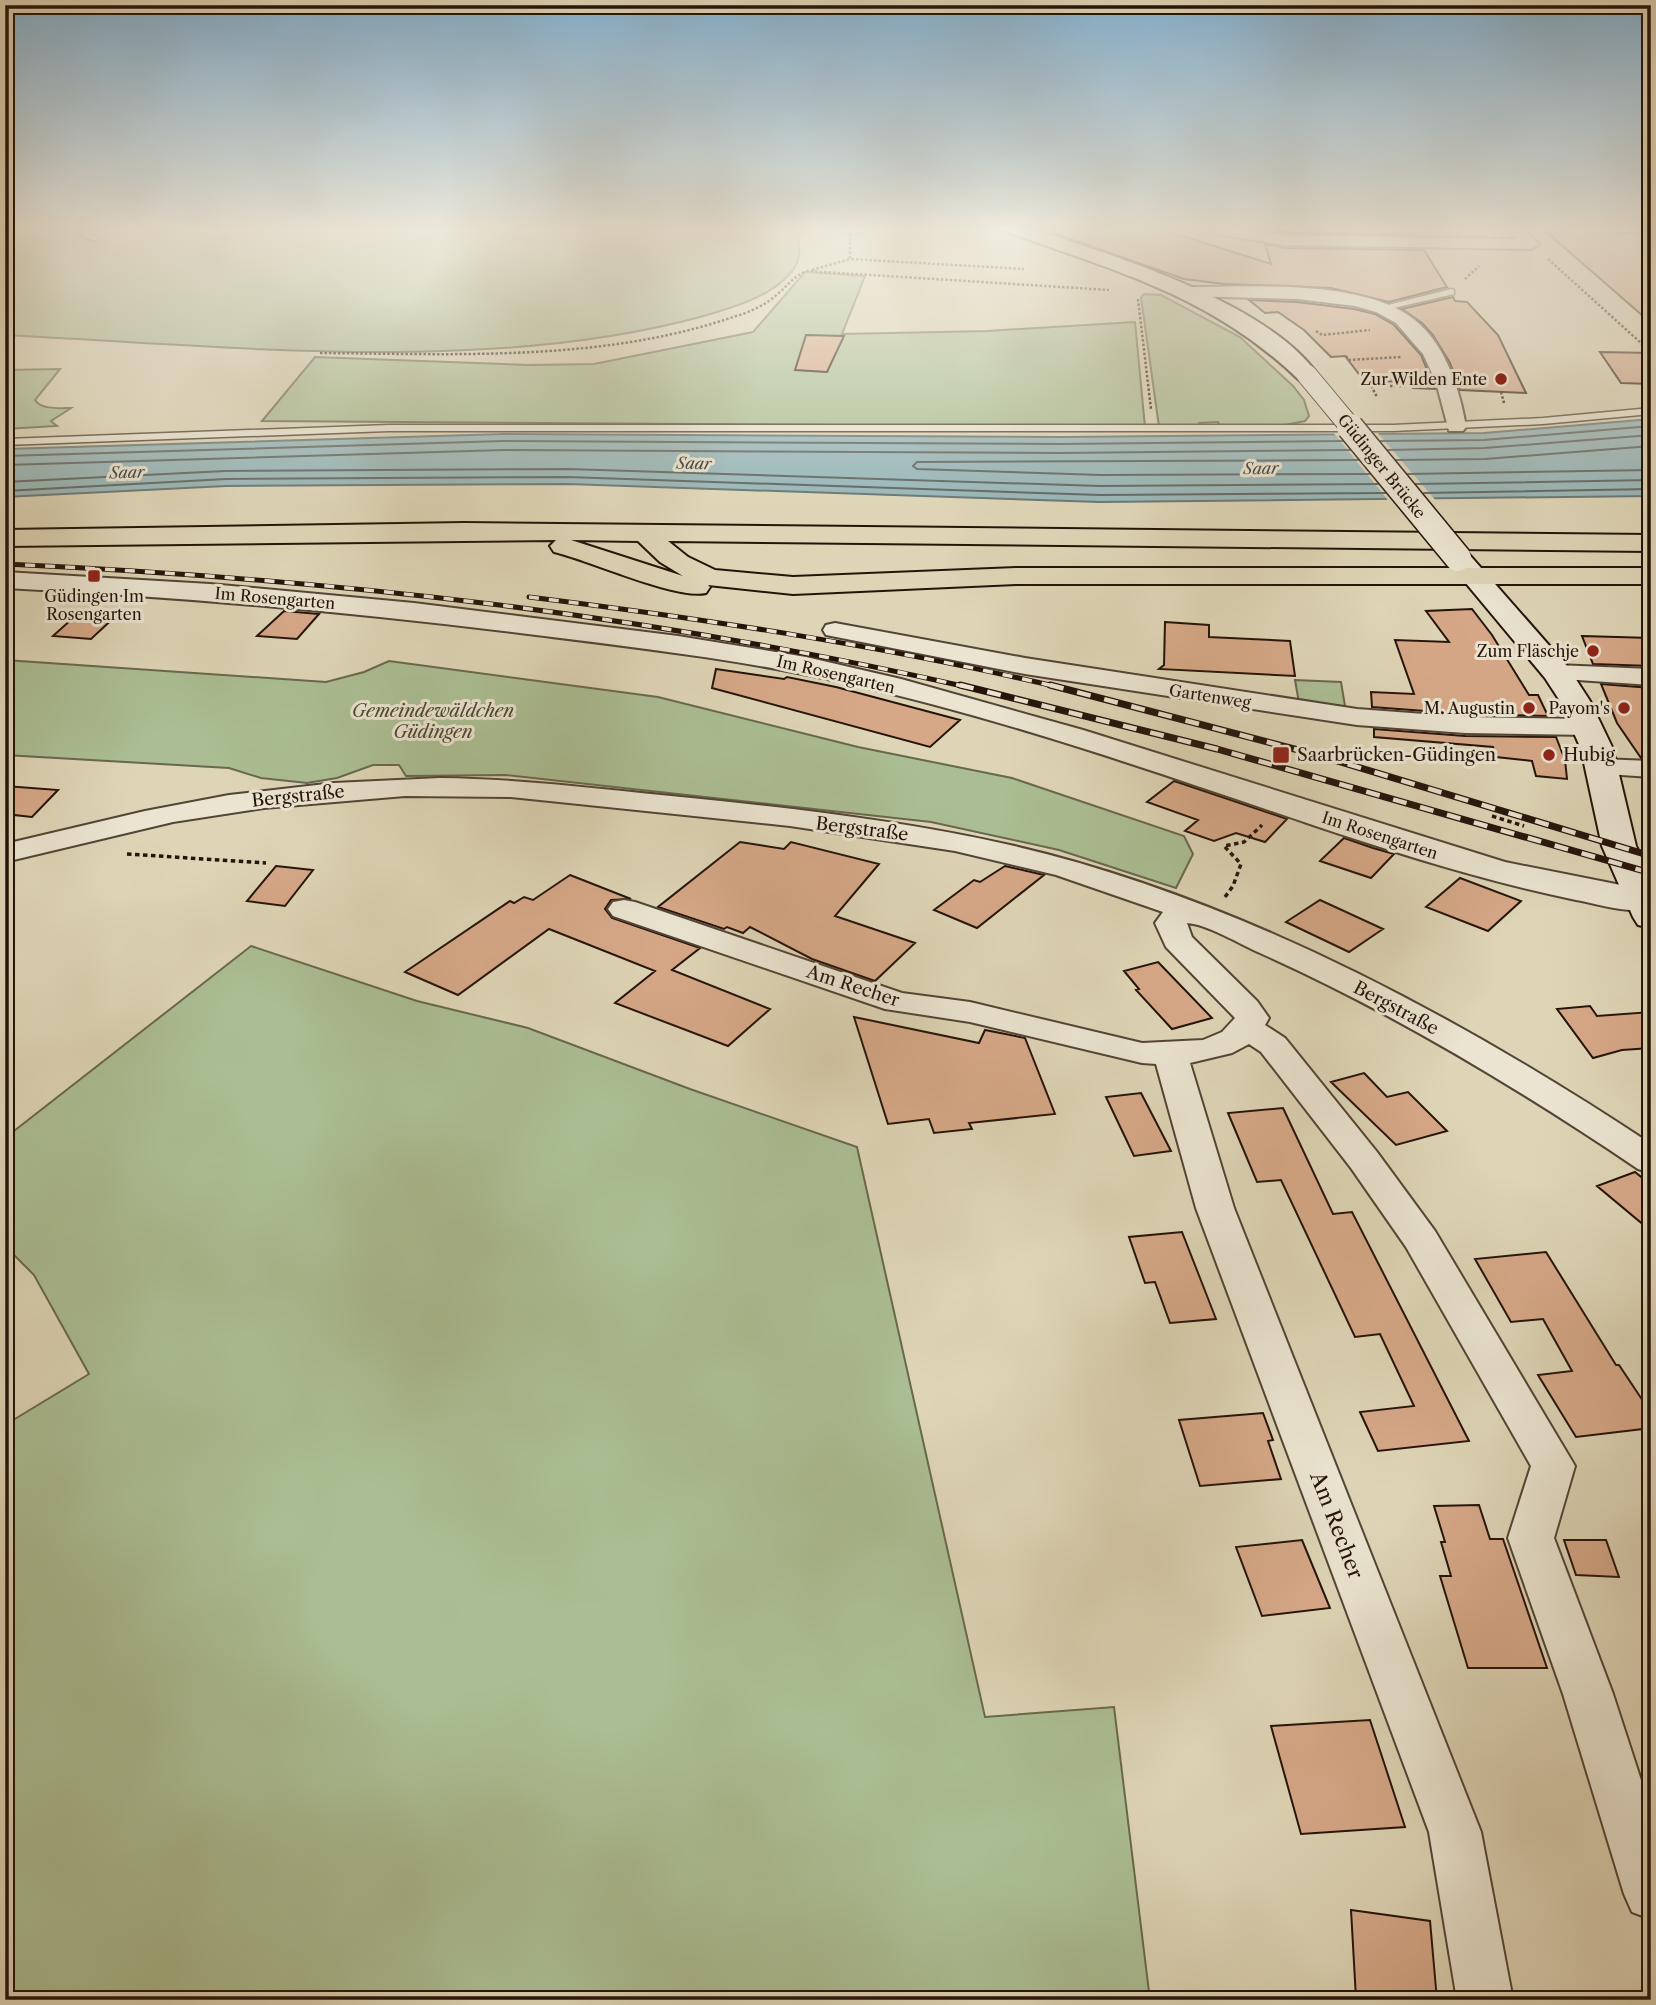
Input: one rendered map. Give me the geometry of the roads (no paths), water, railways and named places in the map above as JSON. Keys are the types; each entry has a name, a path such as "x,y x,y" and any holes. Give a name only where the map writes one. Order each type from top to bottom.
{"main road":[{"name":"Güdinger Brücke","path":"1239,323 1294,361 1307,375 1475,579 1557,673 1588,727 1601,767 1619,846 1648,906"},
{"path":"5,538 368,531 1651,544"},
{"path":"645,533 668,555 692,570 717,579 739,582 811,585 1012,576 1475,579 1651,576"},
{"path":"268,534 541,542 596,553 669,580 712,590 765,592 811,585"},
{"path":"739,582 718,571 713,565 714,559 739,546 761,542 1144,545 1194,539"},
{"name":"Im Rosengarten","path":"5,580 191,591 375,608 622,637 810,667 890,685 1162,764 1508,875 1648,906"}],"street":[{"path":"1405,323 1434,356 1448,385 1456,426"},
{"name":"Gartenweg","path":"835,630 1025,666 1357,717 1465,726 1588,727"},
{"path":"1557,673 1651,677"},
{"path":"1601,767 1651,769"},
{"name":"Bergstraße","path":"5,853 122,825 228,804 358,790 489,787 785,819 956,842 1046,864 1182,908 1283,951 1470,1047 1589,1118 1651,1161"},
{"path":"1182,908 1174,917 1171,930 1177,940 1245,1008 1252,1018 1248,1029 1273,1045 1364,1160 1421,1240 1553,1466 1531,1538 1588,1694 1651,1894"},
{"name":"Am Recher","path":"624,909 897,1002 970,1012 1142,1053 1188,1054 1238,1039 1248,1029"},
{"name":"Am Recher","path":"1171,1055 1215,1208 1455,1832 1485,2000"}],"lane":[{"path":"5,442 389,428 1154,430 1456,426 1651,411"}],"water":[{"name":"Saar","path":"1651,419 1651,496 1100,502 568,484 226,486 5,497 5,449 504,434 1061,437 1484,433"}],"railway":[{"path":"5,564 249,579 489,604 728,639 967,687"},
{"path":"529,597 795,635 1055,686"},
{"path":"960,685 1217,749 1651,873"},
{"path":"1050,685 1055,686"},
{"path":"1055,686 1321,756 1651,856"}],"place":[{"name":"Zur Wilden Ente","path":"1501,379"},
{"name":"Güdingen Im Rosengarten","path":"94,576"},
{"name":"Zum Fläschje","path":"1593,651"},
{"name":"M. Augustin","path":"1529,708"},
{"name":"Payom's","path":"1624,708"},
{"name":"Saarbrücken-Güdingen","path":"1281,755"},
{"name":"Hubig","path":"1549,755"}],"park label":[{"name":"Gemeindewäldchen Güdingen","path":"433,721"}]}
